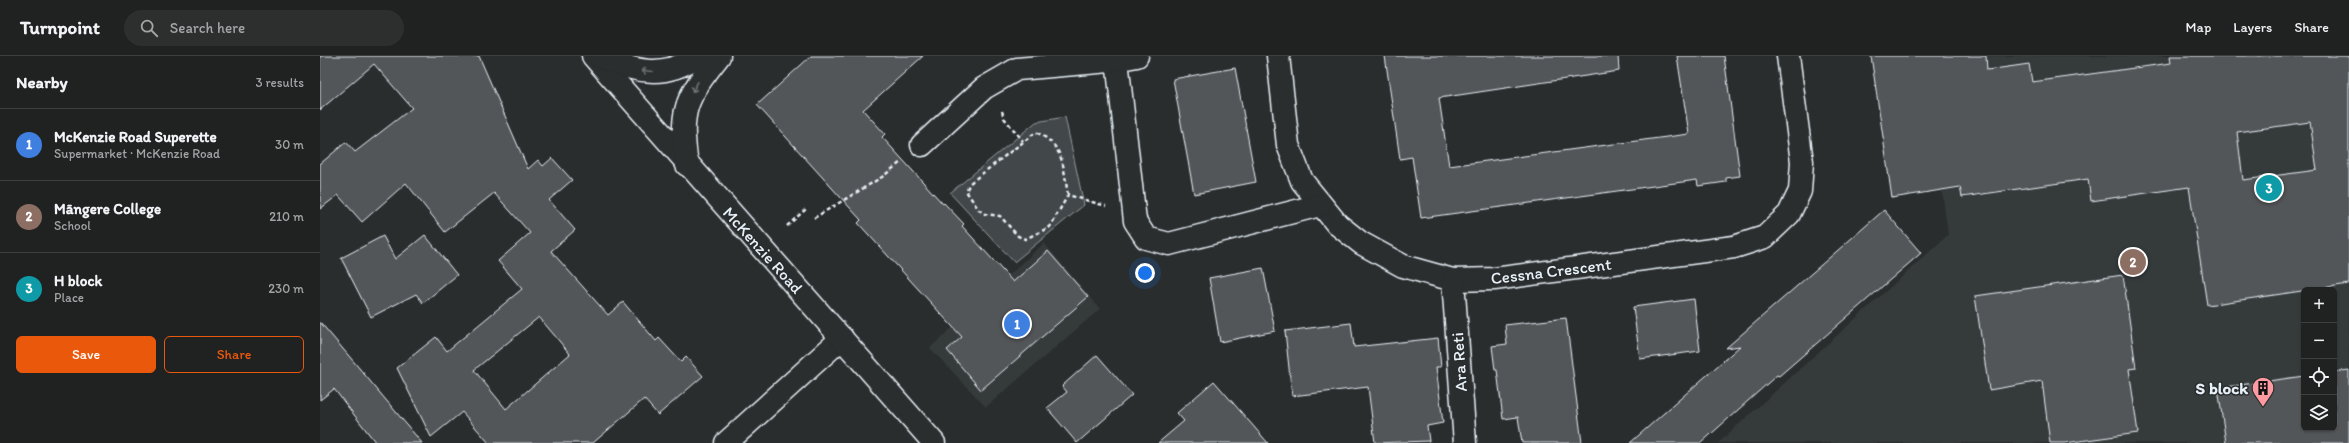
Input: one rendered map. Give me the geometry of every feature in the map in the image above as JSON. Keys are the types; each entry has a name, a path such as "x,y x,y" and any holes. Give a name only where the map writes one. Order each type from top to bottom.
{"street":[{"name":"McKenzie Road","path":"593,56 687,165 934,443"},
{"path":"598,56 631,69 653,71 681,65 697,56"},
{"path":"687,165 682,132 686,106 697,84 719,56"},
{"name":"Cessna Crescent","path":"1278,56 1288,145 1302,181 1320,205 1337,224 1361,243 1403,266 1453,280 1494,279 1734,247 1765,236 1789,214 1800,191 1802,162 1788,56"},
{"path":"922,145 984,88 1017,69 1127,58 1135,221 1146,238 1169,244 1320,205"},
{"name":"Ara Reti","path":"1453,280 1465,443"},
{"path":"726,443 842,338"}],"path":[{"path":"1036,132 1058,147 1062,160 1068,195 1050,227 1025,239 1018,236 1000,216 985,214 979,210 966,192 970,183 1036,132"},
{"path":"814,218 882,177 922,145"},
{"path":"1068,195 1135,214"},
{"path":"787,226 806,209"}],"shaded area":[{"path":"1924,56 2349,56 2349,443 1718,443 1948,235"},
{"path":"1065,117 1084,205 1014,262 950,193 1036,122"},
{"path":"1044,243 1100,309 986,407 930,348"}],"building":[{"path":"320,56 479,56 528,169 538,160 543,166 552,158 572,180 549,200 575,230 551,251 608,315 623,302 656,341 659,338 681,362 686,357 703,376 658,415 644,399 593,443 489,443 462,412 431,437 397,368 436,337 447,351 522,289 498,261 530,233 494,193 445,232 406,183 362,222 338,195 320,209 320,164 346,142 355,152 412,108 374,64 320,110","holes":["539,317 570,354 506,409 474,370"]},
{"path":"811,56 923,56 863,110 885,134 882,137 943,204 944,203 964,224 962,226 1013,282 1048,251 1088,297 981,390 947,350 962,337 858,223 861,220 757,105"},
{"path":"1385,56 1618,56 1619,71 1439,98 1449,166 1689,134 1677,56 1724,56 1740,176 1726,178 1726,182 1698,186 1697,180 1421,218 1412,157 1400,159"},
{"path":"1871,56 1986,56 1987,70 2029,64 2032,82 2171,63 2170,56 2349,56 2349,284 2329,287 2301,287 2301,291 2207,305 2189,187 2091,201 2088,179 1962,197 1960,187 1892,198","holes":["2310,122 2317,170 2243,180 2237,132"]},
{"path":"1235,68 1256,182 1194,194 1173,79"},
{"path":"1884,210 1921,253 1779,376 1777,375 1701,443 1630,443 1740,346 1726,348"},
{"path":"425,235 457,275 423,303 416,294 371,317 341,258 383,236 395,259"},
{"path":"1263,268 1275,331 1220,342 1209,278"},
{"path":"2123,275 2136,368 2129,369 2138,433 2065,443 2050,443 2042,381 1989,390 1975,296"},
{"path":"1694,299 1700,351 1640,359 1633,307"},
{"path":"1566,318 1582,443 1522,443 1518,417 1503,419 1497,370 1495,370 1492,346 1507,344 1505,325"},
{"path":"320,322 422,443 376,443 334,389 320,400"},
{"path":"1351,323 1354,347 1438,338 1441,367 1436,367 1443,423 1427,426 1429,441 1375,443 1368,387 1292,396 1285,331"},
{"path":"1097,355 1132,395 1077,443 1047,408 1067,392 1062,386"},
{"name":"S block","path":"2349,370 2349,443 2226,443 2218,388 2301,376 2301,431 2337,431 2337,372"},
{"path":"1214,381 1268,443 1158,443 1184,421 1177,413"}],"place":[{"name":"H block","path":"2269,188"},
{"name":"Māngere College","path":"2133,262"},
{"name":"McKenzie Road Superette","path":"1017,324"},
{"name":"S block","path":"2263,408"}]}
